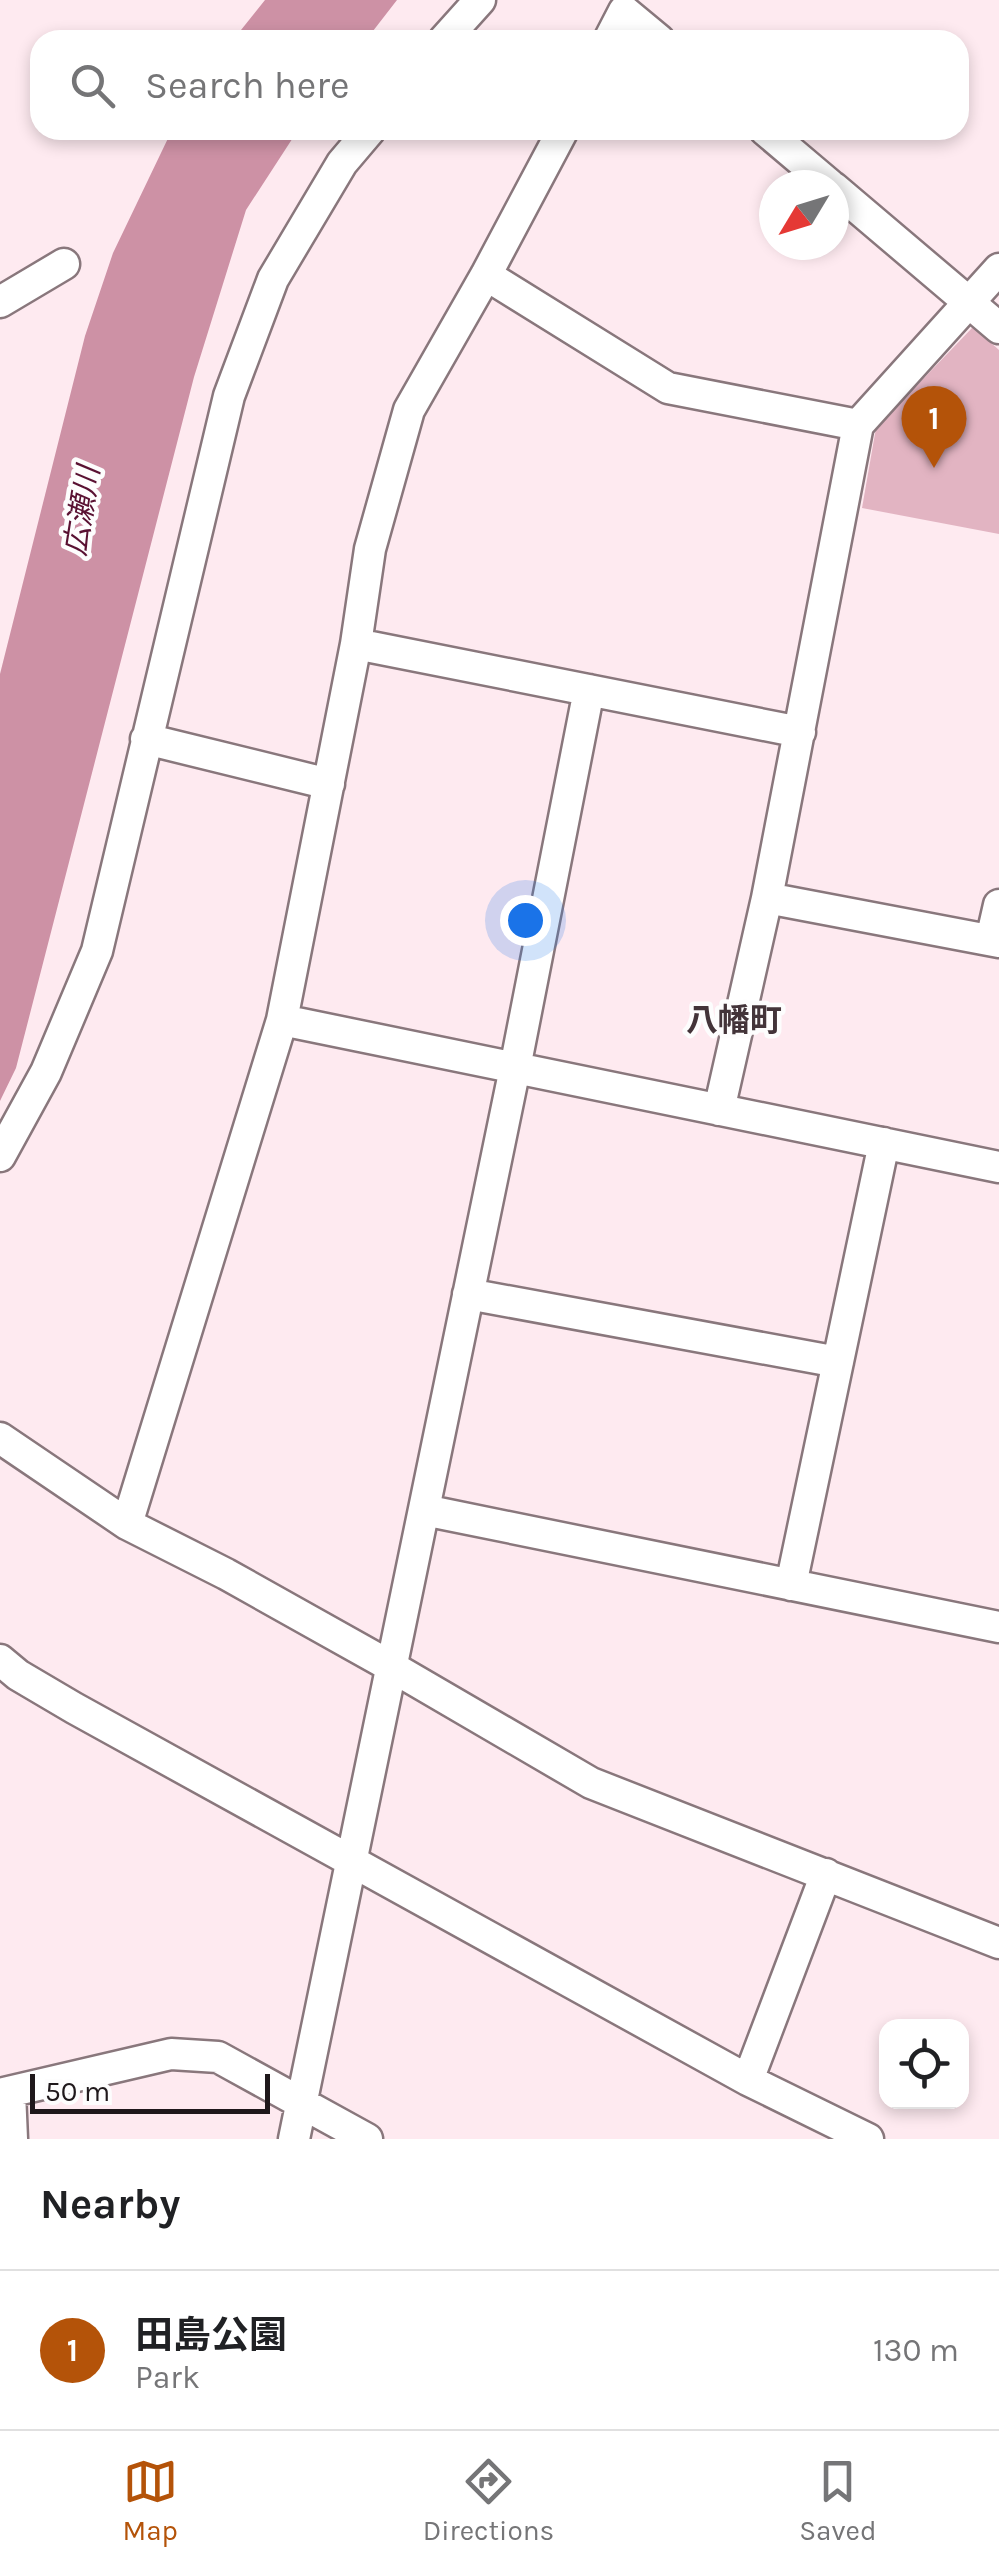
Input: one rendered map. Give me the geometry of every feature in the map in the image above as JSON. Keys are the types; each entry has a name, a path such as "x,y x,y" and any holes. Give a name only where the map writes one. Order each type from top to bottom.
{"street":[{"path":"453,30 480,0"},
{"path":"614,30 624,10 647,30"},
{"path":"0,1156 46,1072 97,951 229,396 273,279 342,163 362,140"},
{"path":"127,1524 282,1020 356,644 370,550 409,410 558,140"},
{"path":"777,140 812,170"},
{"path":"849,201 999,328"},
{"path":"0,302 64,264"},
{"path":"720,1110 767,898 858,425 999,269"},
{"path":"486,275 668,388 858,425"},
{"path":"356,644 800,732"},
{"path":"294,2139 590,690"},
{"path":"146,739 329,784"},
{"path":"767,898 995,941 999,905"},
{"path":"282,1020 999,1167"},
{"path":"791,1585 884,1143"},
{"path":"468,1294 838,1362"},
{"path":"0,1438 127,1524 392,1666 591,1783 999,1942"},
{"path":"424,1510 999,1627"},
{"path":"0,1660 74,1708 748,2080 868,2139"},
{"path":"748,2080 826,1874"},
{"path":"12,2139 5,2093 171,2054 218,2056 367,2139"}],"shaded area":[{"path":"973,327 999,350 999,534 862,508 876,428"}],"water":[{"path":"265,0 397,0 374,30 241,30"},
{"name":"広瀬川","path":"167,140 292,140 246,210 194,377 16,1068 0,1101 0,674 85,336 113,253"}],"place":[{"name":"田島公園","path":"934,468"}],"district":[{"name":"八幡町","path":"734,1020"}]}
